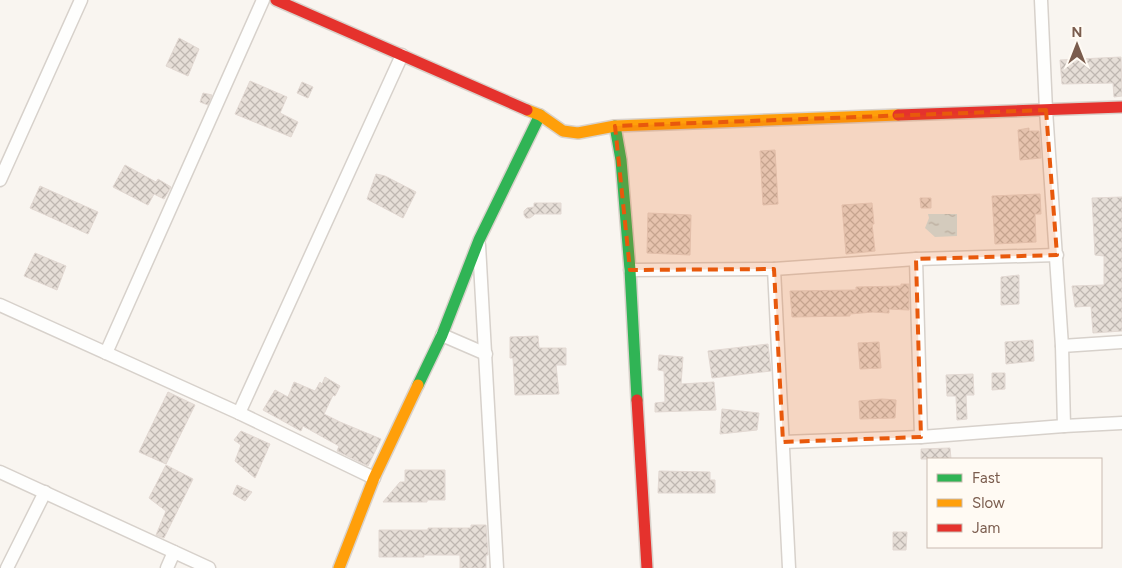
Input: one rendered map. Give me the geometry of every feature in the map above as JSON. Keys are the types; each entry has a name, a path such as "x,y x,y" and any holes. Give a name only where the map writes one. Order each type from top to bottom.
{"street":[{"path":"0,180 82,0"},
{"path":"106,353 263,0"},
{"path":"276,0 540,115 563,130 578,133 615,126 1122,107"},
{"path":"1041,0 1046,110 1062,346 1064,426"},
{"path":"239,412 402,55"},
{"path":"339,568 374,478 442,335 479,240 540,115"},
{"path":"615,126 621,160 630,270 647,568"},
{"path":"479,240 497,568"},
{"path":"630,270 774,269 916,259 1056,255"},
{"path":"916,259 921,438"},
{"path":"774,269 789,568"},
{"path":"0,305 239,412 374,478"},
{"path":"442,335 486,354"},
{"path":"1062,346 1122,342"},
{"path":"783,442 921,438 1122,423"},
{"path":"0,472 209,568"},
{"path":"7,568 45,492"},
{"path":"167,568 174,552"}],"highlighted area":[{"path":"1046,110 1057,255 916,259 921,437 783,442 774,269 630,270 615,126"}],"water":[{"path":"928,214 957,214 957,236 935,237 925,228 929,218"}],"building":[{"path":"179,38 199,49 188,76 166,66"},
{"path":"1121,57 1122,96 1114,97 1113,83 1062,84 1060,60"},
{"path":"250,81 287,97 280,113 298,122 291,137 235,114"},
{"path":"302,82 313,87 308,98 297,93"},
{"path":"203,93 212,95 208,105 200,102"},
{"path":"1029,128 1029,131 1039,131 1041,158 1020,160 1018,130"},
{"path":"775,150 778,204 763,205 760,151"},
{"path":"125,165 156,182 158,179 171,187 164,199 154,194 148,205 113,187"},
{"path":"376,174 385,176 416,192 403,218 367,199"},
{"path":"40,186 98,212 88,234 30,208"},
{"path":"1040,194 1041,214 1035,214 1036,242 995,244 992,196"},
{"path":"1122,197 1122,331 1093,333 1091,306 1075,307 1072,286 1104,285 1104,256 1095,255 1092,198"},
{"path":"920,198 931,198 931,208 921,208"},
{"path":"534,203 561,203 561,214 535,214 530,218 526,218 524,211 527,208 534,207"},
{"path":"872,203 875,251 846,254 842,205"},
{"path":"648,213 691,215 690,255 647,253"},
{"path":"35,253 66,266 57,290 24,276"},
{"path":"1019,275 1019,304 1001,305 1001,277"},
{"path":"901,284 909,284 909,310 889,309 889,313 873,312 850,314 850,316 792,317 790,291 856,290 856,287 901,286"},
{"path":"538,336 539,348 566,348 566,365 556,365 559,394 515,395 513,358 510,358 510,337"},
{"path":"1033,340 1034,361 1006,364 1005,342"},
{"path":"879,342 881,368 860,369 858,343"},
{"path":"768,344 771,371 712,378 708,351"},
{"path":"659,355 683,357 681,384 714,382 716,410 655,412 655,403 665,402 664,371 658,370"},
{"path":"992,373 1005,373 1005,389 992,390"},
{"path":"973,374 974,395 966,395 967,419 957,420 956,396 947,396 946,375"},
{"path":"325,377 340,386 335,396 333,395 324,414 381,439 368,466 337,451 339,446 303,426 301,431 263,410 275,390 288,397 294,382 315,391 320,382 322,384"},
{"path":"168,392 195,405 166,464 139,452"},
{"path":"896,400 895,418 860,419 859,401"},
{"path":"722,409 759,413 757,430 720,434"},
{"path":"241,431 270,444 255,478 235,461 241,445 234,440"},
{"path":"950,448 951,458 921,459 921,449"},
{"path":"166,465 193,479 164,538 156,535 166,511 149,498"},
{"path":"405,470 445,470 445,500 383,502 400,482 405,482"},
{"path":"659,471 710,472 710,480 715,480 715,493 658,493"},
{"path":"237,485 252,492 245,501 233,494"},
{"path":"471,525 486,525 488,555 486,555 486,568 460,568 460,555 379,557 379,530 471,528"},
{"path":"893,532 907,532 906,550 893,550"}],"traffic: fast":[{"path":"418,385 442,335 479,240 540,115"},
{"path":"615,126 621,160 630,270 637,400"}],"traffic: slow":[{"path":"527,110 540,115 563,131 578,133 615,126 898,115"},
{"path":"339,568 374,478 418,385"}],"traffic: jam":[{"path":"276,0 527,110"},
{"path":"898,115 1122,107"},
{"path":"637,400 647,568"}]}
